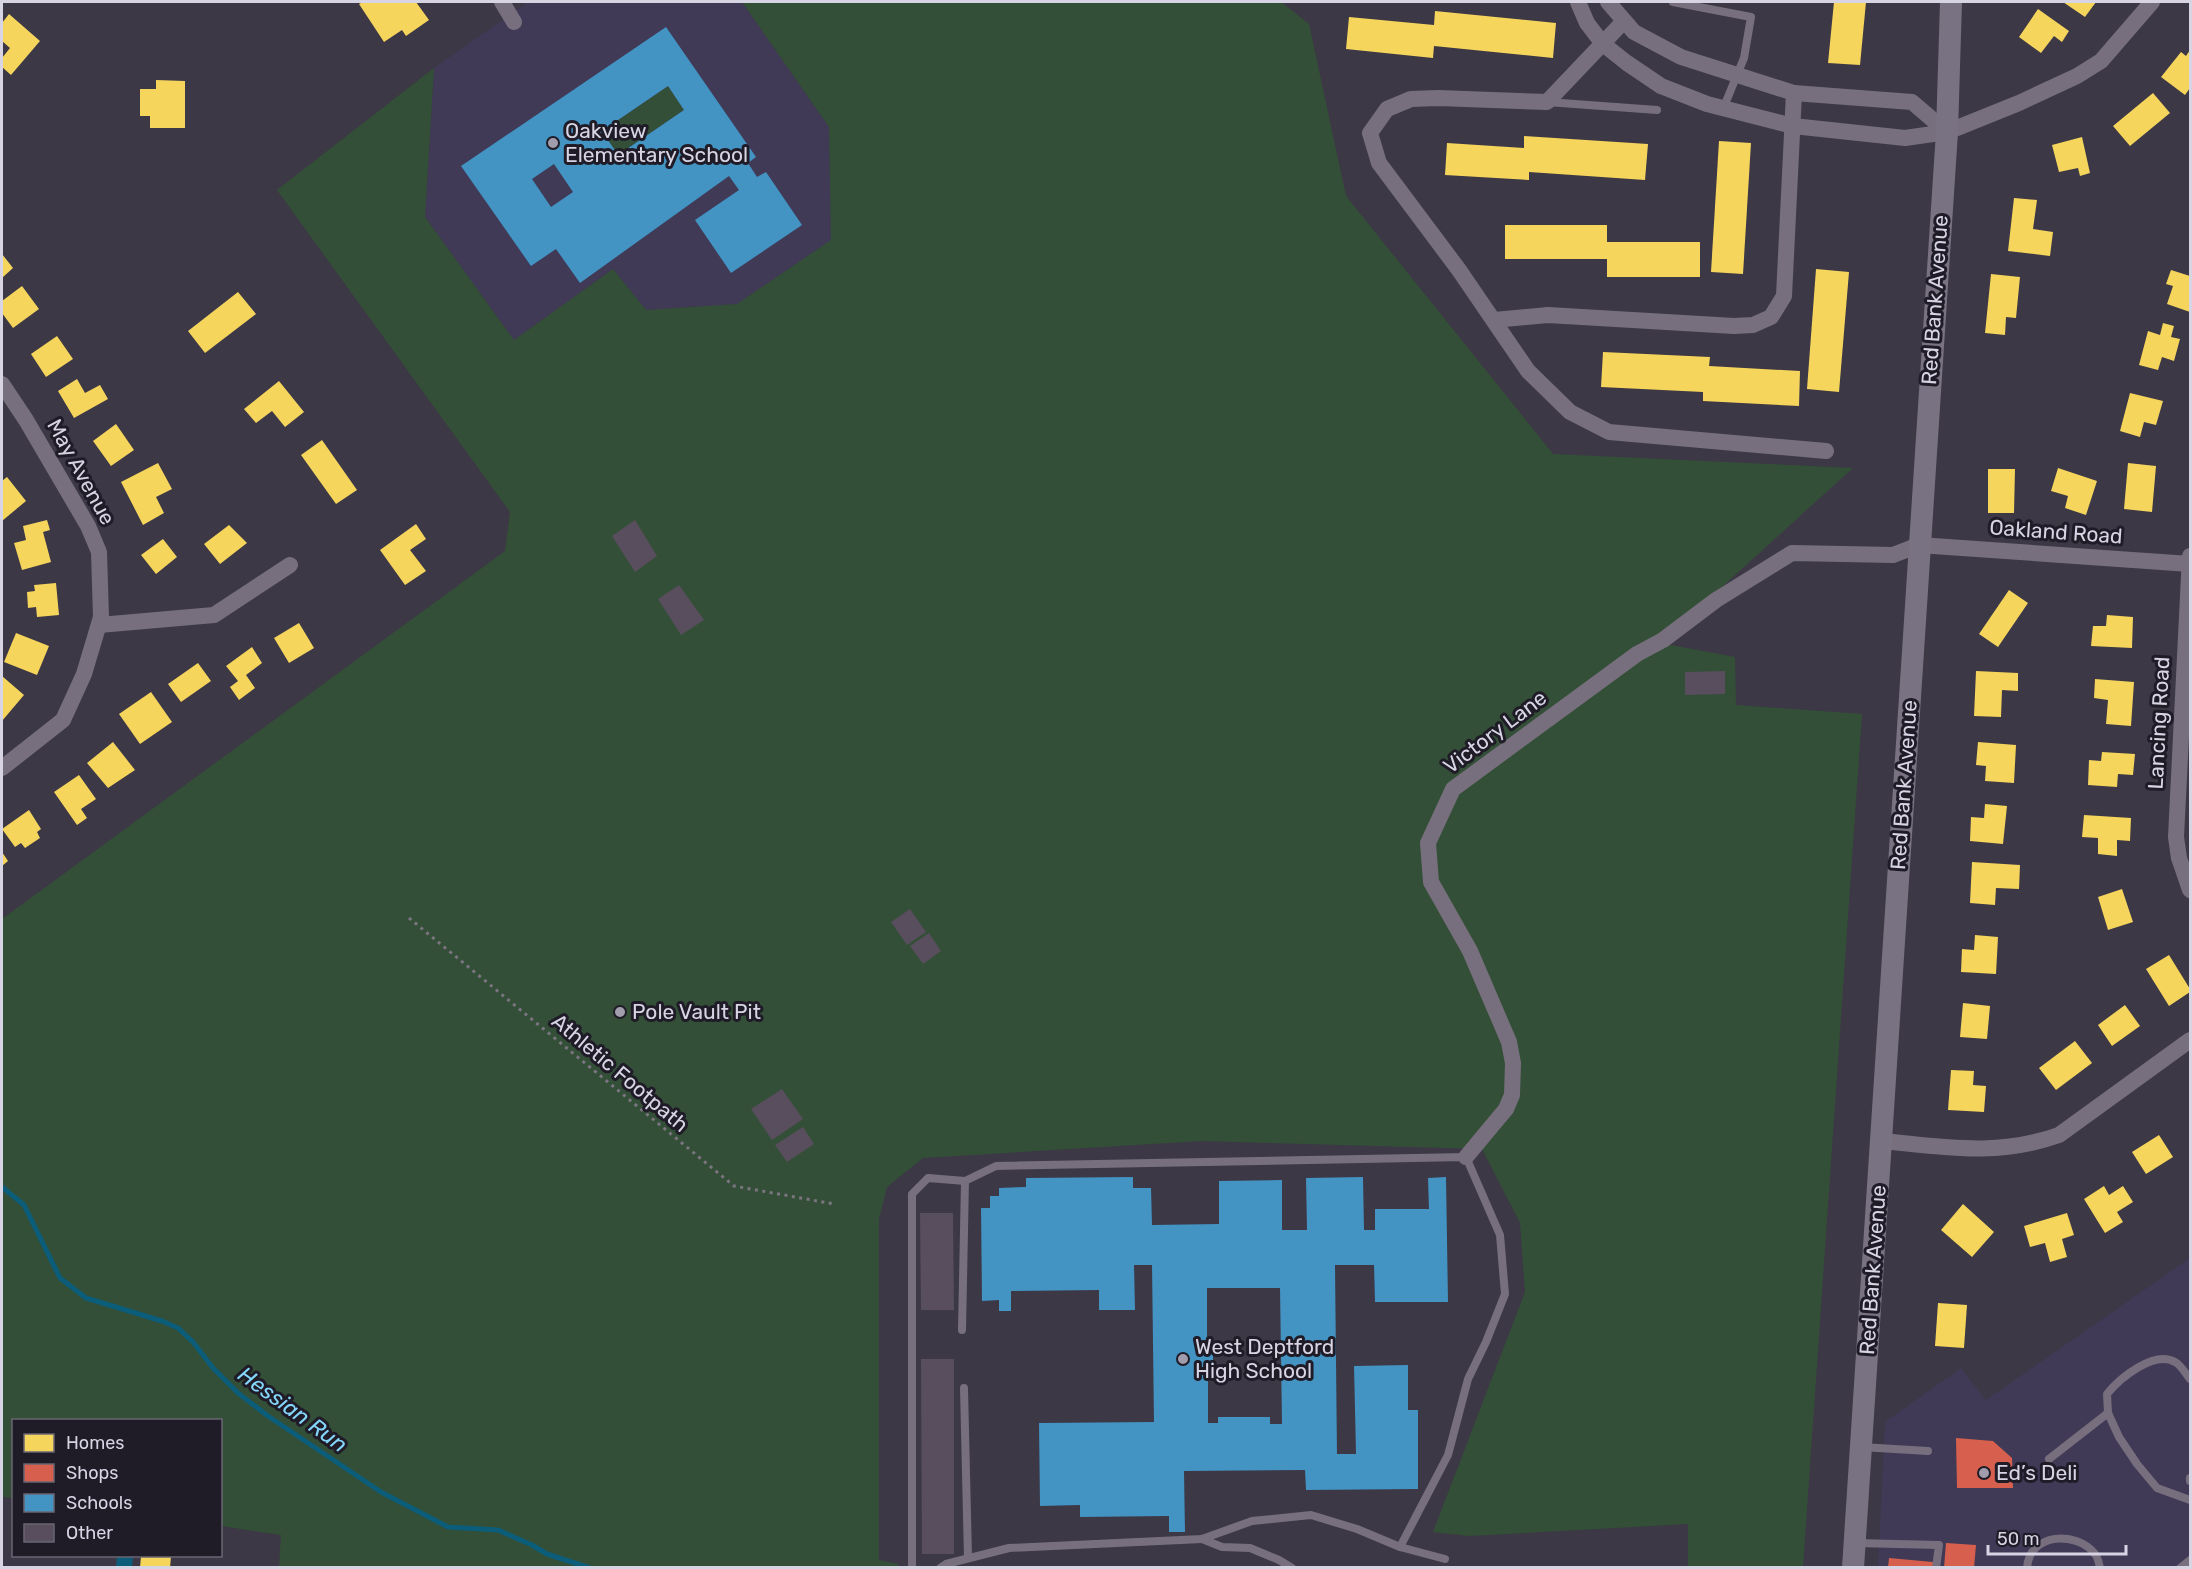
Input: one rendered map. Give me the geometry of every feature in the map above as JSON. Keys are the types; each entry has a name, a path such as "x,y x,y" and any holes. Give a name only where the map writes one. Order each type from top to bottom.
{"street":[{"path":"502,2 514,22"},
{"path":"1578,2 1587,22 1603,44 1661,86 1723,109 1793,126 1905,138 1947,132 2019,104 2085,71 2101,61 2152,2"},
{"path":"1608,2 1634,32 1681,57 1794,93 1912,102 1947,132"},
{"name":"Red Bank Avenue","path":"1852,1568 1947,132 1951,2"},
{"path":"1624,21 1547,102 1412,99 1387,109 1370,133 1379,163 1459,270 1528,371 1570,412 1609,432 1826,451"},
{"path":"1494,320 1548,315 1734,326 1753,325 1771,317 1784,296 1794,93"},
{"name":"May Avenue","path":"2,384 26,420 88,526 99,552 101,617 84,674 63,720 2,768"},
{"name":"Oakland Road","path":"1919,545 2190,564"},
{"name":"Victory Lane","path":"1466,1157 1506,1109 1512,1095 1513,1063 1509,1042 1470,951 1431,882 1428,843 1453,789 1637,654 1663,640 1716,600 1784,557 1799,553 1893,555 1919,545"},
{"name":"Lancing Road","path":"2190,556 2176,837 2179,858 2190,890"},
{"path":"99,625 214,615 290,565"},
{"path":"1882,1141 1983,1150 2035,1144 2059,1135 2190,1040"}],"lane":[{"path":"1674,2 1751,16 1744,58 1723,109"},
{"path":"1547,102 1657,110"},
{"path":"912,1568 912,1194 928,1178 964,1181 996,1166 1466,1157 1500,1235 1505,1294 1468,1379 1448,1455 1400,1547"},
{"path":"962,1330 964,1181"},
{"path":"2190,1379 2175,1362 2159,1358 2135,1369 2114,1385 2107,1394 2108,1413 2119,1437 2137,1464 2157,1488 2190,1500"},
{"path":"964,1388 968,1558"},
{"path":"2049,1459 2108,1413"},
{"path":"1861,1447 1928,1451"},
{"path":"940,1568 946,1564 1009,1548 1202,1539 1252,1521 1311,1515 1357,1529 1400,1547 1445,1558"},
{"path":"2027,1568 2031,1552 2042,1541 2065,1538 2079,1542 2095,1554 2100,1568"},
{"path":"1202,1539 1222,1547 1250,1548 1292,1568"},
{"path":"1854,1543 1939,1545 1936,1568"},
{"path":"2180,1568 2190,1560"}],"path":[{"name":"Athletic Footpath","path":"409,918 734,1186 834,1204"}],"shaded area":[{"path":"528,2 742,2 829,127 831,240 737,304 646,310 613,269 514,340 425,217 434,68"},
{"path":"2190,1258 2190,1567 1878,1568 1885,1422 1961,1368 1986,1400"}],"green space":[{"path":"742,2 1281,2 1309,24 1346,196 1553,454 1853,468 1660,643 1735,657 1736,705 1862,714 1803,1567 1688,1567 1688,1524 1469,1536 1433,1532 1525,1292 1520,1223 1482,1149 1201,1141 923,1158 887,1187 879,1219 879,1560 898,1564 898,1567 279,1567 281,1535 222,1526 222,1419 12,1419 12,1498 2,1497 2,919 505,551 510,512 277,190 434,68 425,217 514,340 613,269 646,310 737,304 831,240 829,127"},
{"path":"668,86 684,110 618,155 602,131"}],"water":[{"path":"117,1557 133,1557 132,1567 116,1567"}],"building: Homes":[{"path":"363,2 416,2 429,20 406,36 402,30 384,42 359,4"},
{"path":"1834,2 1866,2 1860,65 1828,63"},
{"path":"2063,2 2096,2 2085,17"},
{"path":"2038,9 2069,31 2062,42 2054,36 2041,53 2019,37"},
{"path":"1435,11 1556,23 1553,58 1434,46 1433,58 1346,49 1349,17 1434,25"},
{"path":"9,14 40,41 11,75 2,67 2,58 10,48 2,41 2,23"},
{"path":"2190,50 2190,88 2185,95 2161,77 2181,52 2186,56"},
{"path":"156,80 185,81 185,128 150,128 150,116 140,116 140,89 156,89"},
{"path":"2153,93 2170,113 2130,146 2113,126"},
{"path":"1524,136 1648,144 1645,180 1529,172 1529,180 1445,175 1447,143 1524,148"},
{"path":"2082,137 2090,173 2080,176 2078,168 2059,172 2052,145"},
{"path":"1719,141 1751,143 1743,274 1711,272"},
{"path":"2014,198 2037,200 2033,229 2053,232 2050,256 2008,251"},
{"path":"1505,225 1607,225 1607,242 1700,242 1700,277 1607,277 1607,259 1505,259"},
{"path":"2,254 13,268 2,278"},
{"path":"1816,269 1849,272 1839,392 1807,389"},
{"path":"2171,270 2190,276 2190,312 2167,304 2173,286 2166,284"},
{"path":"1991,274 2020,277 2016,318 2006,317 2005,335 1985,333"},
{"path":"22,286 39,309 13,328 2,313 2,301"},
{"path":"238,292 256,314 205,353 188,331"},
{"path":"2163,323 2174,326 2171,337 2180,339 2174,361 2162,357 2158,370 2139,365 2148,331 2160,335"},
{"path":"57,336 73,359 46,377 31,354"},
{"path":"1603,352 1710,357 1709,366 1800,371 1799,406 1703,401 1703,392 1601,387"},
{"path":"77,379 85,393 100,385 108,399 74,418 58,391"},
{"path":"279,381 304,412 285,427 272,411 256,423 244,409"},
{"path":"2130,393 2163,401 2156,425 2144,422 2140,437 2120,431"},
{"path":"116,424 134,450 111,466 93,441"},
{"path":"322,440 357,490 336,504 301,455"},
{"path":"158,463 172,489 156,497 164,513 143,525 121,482"},
{"path":"2128,463 2156,466 2152,512 2124,509"},
{"path":"2058,468 2097,481 2086,515 2065,508 2068,496 2051,491"},
{"path":"1988,469 2015,469 2014,513 1988,513"},
{"path":"7,477 26,501 2,521 2,481"},
{"path":"47,520 50,530 43,532 51,562 22,570 14,543 26,540 23,526"},
{"path":"416,524 426,539 410,550 426,571 405,585 380,550"},
{"path":"229,525 247,543 220,564 204,544"},
{"path":"163,539 177,557 156,574 141,555"},
{"path":"56,583 59,615 37,617 36,607 28,608 27,592 35,591 34,585"},
{"path":"2009,590 2028,603 1998,647 1979,634"},
{"path":"2107,615 2133,617 2132,648 2091,646 2093,626 2106,626"},
{"path":"299,623 314,648 289,663 274,638"},
{"path":"16,633 49,646 37,675 4,662"},
{"path":"252,647 262,663 246,675 255,688 239,700 230,687 238,681 226,666"},
{"path":"198,663 211,681 181,702 168,684"},
{"path":"1976,671 2018,673 2018,691 2002,690 2001,717 1974,716"},
{"path":"2,676 24,695 2,721"},
{"path":"2095,679 2134,682 2131,726 2106,724 2108,700 2094,698"},
{"path":"151,692 172,722 140,744 119,714"},
{"path":"113,742 135,770 108,788 87,763"},
{"path":"1978,742 2016,745 2014,783 1985,781 1986,766 1976,765"},
{"path":"2102,752 2135,754 2133,775 2118,774 2117,787 2088,785 2089,760 2101,761"},
{"path":"79,775 96,799 81,809 87,818 77,825 54,792"},
{"path":"1985,804 2007,806 2003,844 1970,841 1971,817 1984,818"},
{"path":"29,810 41,829 37,832 40,838 25,848 21,843 15,847 2,829"},
{"path":"2084,815 2131,818 2130,841 2117,840 2117,856 2098,854 2098,838 2082,837"},
{"path":"2,852 8,861 2,866"},
{"path":"1972,862 2020,865 2019,889 1996,888 1995,905 1970,903"},
{"path":"2122,889 2133,922 2108,930 2098,897"},
{"path":"1975,935 1998,937 1996,974 1961,972 1962,949 1974,950"},
{"path":"2169,955 2190,992 2169,1006 2146,969"},
{"path":"1963,1003 1990,1006 1987,1039 1960,1037"},
{"path":"2125,1005 2140,1026 2112,1046 2098,1025"},
{"path":"2075,1041 2092,1063 2056,1090 2039,1068"},
{"path":"1951,1070 1974,1071 1973,1085 1986,1086 1984,1112 1948,1110"},
{"path":"2159,1135 2173,1157 2146,1174 2132,1152"},
{"path":"2104,1186 2109,1195 2123,1186 2133,1202 2117,1212 2123,1222 2105,1233 2084,1199"},
{"path":"1963,1204 1994,1232 1972,1257 1941,1230"},
{"path":"2067,1213 2074,1235 2062,1239 2067,1257 2050,1262 2045,1243 2030,1247 2024,1226"},
{"path":"1938,1303 1967,1305 1964,1348 1935,1346"},
{"path":"141,1557 171,1557 170,1568 140,1568"}],"building: Shops":[{"name":"Ed’s Deli","path":"1956,1438 1993,1441 2012,1458 2013,1488 1957,1488"},
{"path":"1946,1543 1976,1545 1974,1568 1944,1568"},
{"path":"1889,1558 1933,1562 1933,1568 1888,1568"}],"building: Schools":[{"name":"Oakview Elementary School","path":"666,27 756,157 748,163 757,177 766,172 802,225 731,273 695,220 739,190 729,176 580,283 556,249 531,266 461,166","holes":["668,86 684,110 618,155 602,131","554,164 573,192 551,207 532,179"]},
{"name":"West Deptford High School","path":"1133,1177 1133,1188 1151,1188 1152,1225 1219,1224 1219,1181 1282,1180 1282,1230 1307,1230 1306,1178 1363,1177 1364,1230 1375,1230 1375,1209 1429,1209 1428,1178 1446,1177 1448,1302 1375,1302 1374,1265 1335,1265 1337,1454 1356,1454 1354,1366 1408,1365 1408,1410 1418,1410 1418,1489 1306,1490 1305,1470 1184,1471 1185,1532 1169,1532 1169,1516 1080,1517 1080,1505 1040,1506 1039,1423 1154,1422 1152,1265 1134,1265 1135,1310 1099,1310 1099,1290 1011,1291 1011,1311 999,1311 999,1300 982,1301 981,1208 990,1208 990,1196 999,1196 999,1188 1026,1187 1026,1178","holes":["1207,1288 1280,1288 1282,1424 1270,1424 1270,1417 1218,1417 1218,1423 1208,1423 1208,1363 1213,1363 1213,1355 1225,1355 1224,1346 1207,1346"]}],"building: Other":[{"path":"635,520 657,556 635,572 612,536"},
{"path":"679,585 704,620 681,635 658,599"},
{"path":"1725,671 1725,694 1685,695 1685,672"},
{"path":"910,909 926,932 907,945 891,922"},
{"path":"929,933 941,951 923,964 910,946"},
{"path":"782,1089 803,1119 772,1140 751,1109"},
{"path":"803,1127 814,1144 787,1162 775,1145"},
{"path":"920,1213 953,1213 954,1310 921,1310"},
{"path":"921,1359 954,1359 954,1554 922,1554"}],"waterway":[{"name":"Hessian Run","path":"2,1187 24,1205 60,1278 86,1298 178,1328 238,1393 268,1416 381,1492 448,1527 498,1530 547,1554 590,1568"}],"place":[{"name":"Oakview Elementary School","path":"553,143"},
{"name":"Pole Vault Pit","path":"620,1012"},
{"name":"West Deptford High School","path":"1183,1359"},
{"name":"Ed’s Deli","path":"1984,1473"}]}
